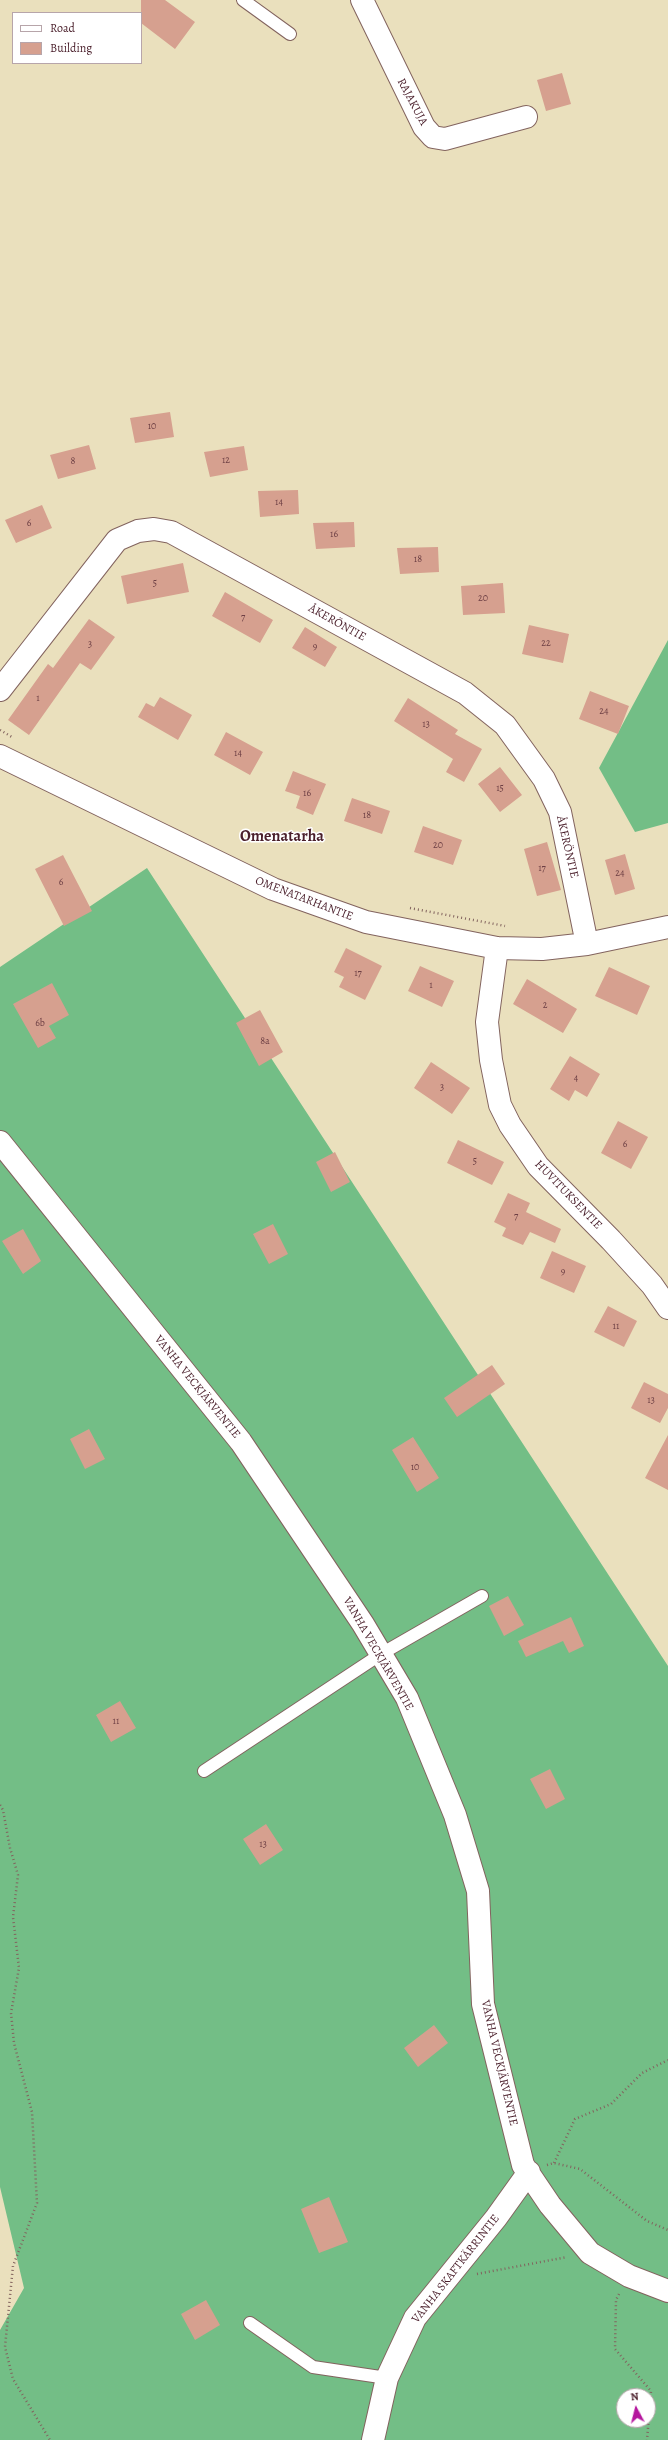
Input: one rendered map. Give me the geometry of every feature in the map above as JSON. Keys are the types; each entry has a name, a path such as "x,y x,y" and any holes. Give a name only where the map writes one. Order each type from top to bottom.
{"street":[{"name":"RAJAKUJA","path":"362,0 424,127 433,137 445,139 526,117"},
{"name":"ÅKERÖNTIE","path":"0,690 117,540 138,531 154,529 171,532 464,693 505,725 544,779 560,812 587,944"},
{"name":"OMENATARHANTIE","path":"0,756 273,889 366,922 497,948 542,949 587,944 668,927"},
{"name":"HUVITUKSENTIE","path":"497,948 487,1022 491,1060 500,1105 510,1125 538,1166 652,1284 668,1308"},
{"name":"VANHA VECKJÄRVENTIE","path":"0,1142 241,1442 364,1624 407,1698 455,1815 478,1891 483,2004 523,2164 530,2172 550,2205 590,2253 629,2276 668,2291"},
{"name":"VANHA SKAFTKÄRRINTIE","path":"373,2440 387,2378 415,2318 496,2218 530,2172"}],"lane":[{"path":"243,0 290,34"},
{"path":"204,1771 381,1654 482,1596"},
{"path":"250,2323 313,2367 387,2378"}],"path":[{"path":"0,730 14,738"},
{"path":"405,907 506,926"},
{"path":"0,1805 3,1810 10,1848 18,1875 13,1917 19,1968 11,2013 14,2043 32,2112 37,2203 13,2266 5,2347 13,2379 50,2440"},
{"path":"554,2163 575,2119 611,2104 642,2073 668,2060"},
{"path":"530,2172 554,2163 580,2170 647,2221 668,2230"},
{"path":"476,2274 590,2253"},
{"path":"629,2276 616,2300 615,2349 651,2391 646,2440"}],"green space":[{"path":"668,640 668,823 635,832 599,768"},
{"path":"147,868 668,1666 668,2440 0,2440 0,2330 24,2288 0,2187 0,967"}],"building":[{"path":"141,0 165,0 195,22 175,49 142,24"},
{"path":"562,73 571,104 546,111 537,80"},
{"path":"170,412 174,437 135,443 130,418"},
{"path":"89,445 96,469 58,479 50,455"},
{"path":"244,446 248,470 210,477 204,452"},
{"path":"298,490 299,514 260,517 258,491"},
{"path":"42,505 52,528 16,543 5,520"},
{"path":"354,522 355,547 316,549 313,523"},
{"path":"438,547 439,572 400,574 397,548"},
{"path":"183,563 189,592 127,604 121,576"},
{"path":"503,583 505,613 463,615 461,586"},
{"path":"225,592 273,620 260,643 212,616"},
{"path":"89,619 115,637 91,670 80,663 29,735 8,720 48,664 53,668"},
{"path":"529,625 569,634 563,663 522,654"},
{"path":"305,627 337,647 325,667 292,648"},
{"path":"590,691 629,706 618,734 579,719"},
{"path":"160,697 192,715 178,740 138,717 146,703 154,707"},
{"path":"408,698 458,730 455,734 482,749 464,782 446,772 453,759 394,721"},
{"path":"226,732 263,752 250,775 214,755"},
{"path":"500,767 522,795 500,812 478,784"},
{"path":"293,771 326,784 313,815 296,808 300,796 285,791"},
{"path":"352,798 390,811 382,834 344,821"},
{"path":"423,826 462,840 453,865 414,852"},
{"path":"547,842 561,890 537,896 524,849"},
{"path":"625,854 635,889 615,895 605,860"},
{"path":"63,855 92,911 64,926 35,869"},
{"path":"346,948 382,966 365,1000 339,987 344,977 334,972"},
{"path":"420,966 454,981 442,1007 408,991"},
{"path":"609,967 650,986 637,1015 595,996"},
{"path":"527,979 577,1009 563,1033 513,1004"},
{"path":"52,983 69,1015 49,1026 56,1038 38,1048 13,1004"},
{"path":"260,1010 283,1052 259,1066 236,1023"},
{"path":"570,1056 600,1074 587,1097 575,1090 569,1101 550,1089"},
{"path":"431,1062 470,1088 452,1114 414,1088"},
{"path":"618,1121 648,1137 631,1169 601,1153"},
{"path":"458,1140 504,1162 492,1185 447,1163"},
{"path":"335,1152 350,1182 331,1192 316,1162"},
{"path":"508,1193 530,1203 526,1212 561,1229 555,1243 530,1232 523,1245 502,1236 506,1228 494,1222"},
{"path":"273,1224 288,1254 269,1264 253,1234"},
{"path":"23,1229 41,1261 23,1274 2,1241"},
{"path":"552,1251 586,1266 574,1293 540,1278"},
{"path":"608,1306 637,1321 624,1347 594,1332"},
{"path":"492,1365 505,1384 457,1417 444,1398"},
{"path":"644,1382 668,1394 668,1408 660,1423 631,1408"},
{"path":"89,1429 105,1459 85,1469 70,1439"},
{"path":"668,1435 668,1490 645,1478"},
{"path":"413,1437 439,1478 417,1492 392,1450"},
{"path":"508,1596 524,1625 504,1636 489,1606"},
{"path":"571,1617 584,1646 569,1653 563,1641 526,1657 518,1641"},
{"path":"120,1701 136,1728 111,1742 96,1715"},
{"path":"550,1769 565,1799 546,1809 530,1779"},
{"path":"266,1824 283,1850 260,1865 243,1839"},
{"path":"434,2025 448,2043 418,2067 404,2048"},
{"path":"329,2197 348,2242 319,2253 301,2209"},
{"path":"206,2300 220,2325 195,2340 181,2314"}],"district":[{"name":"Omenatarha","path":"282,837"}]}
